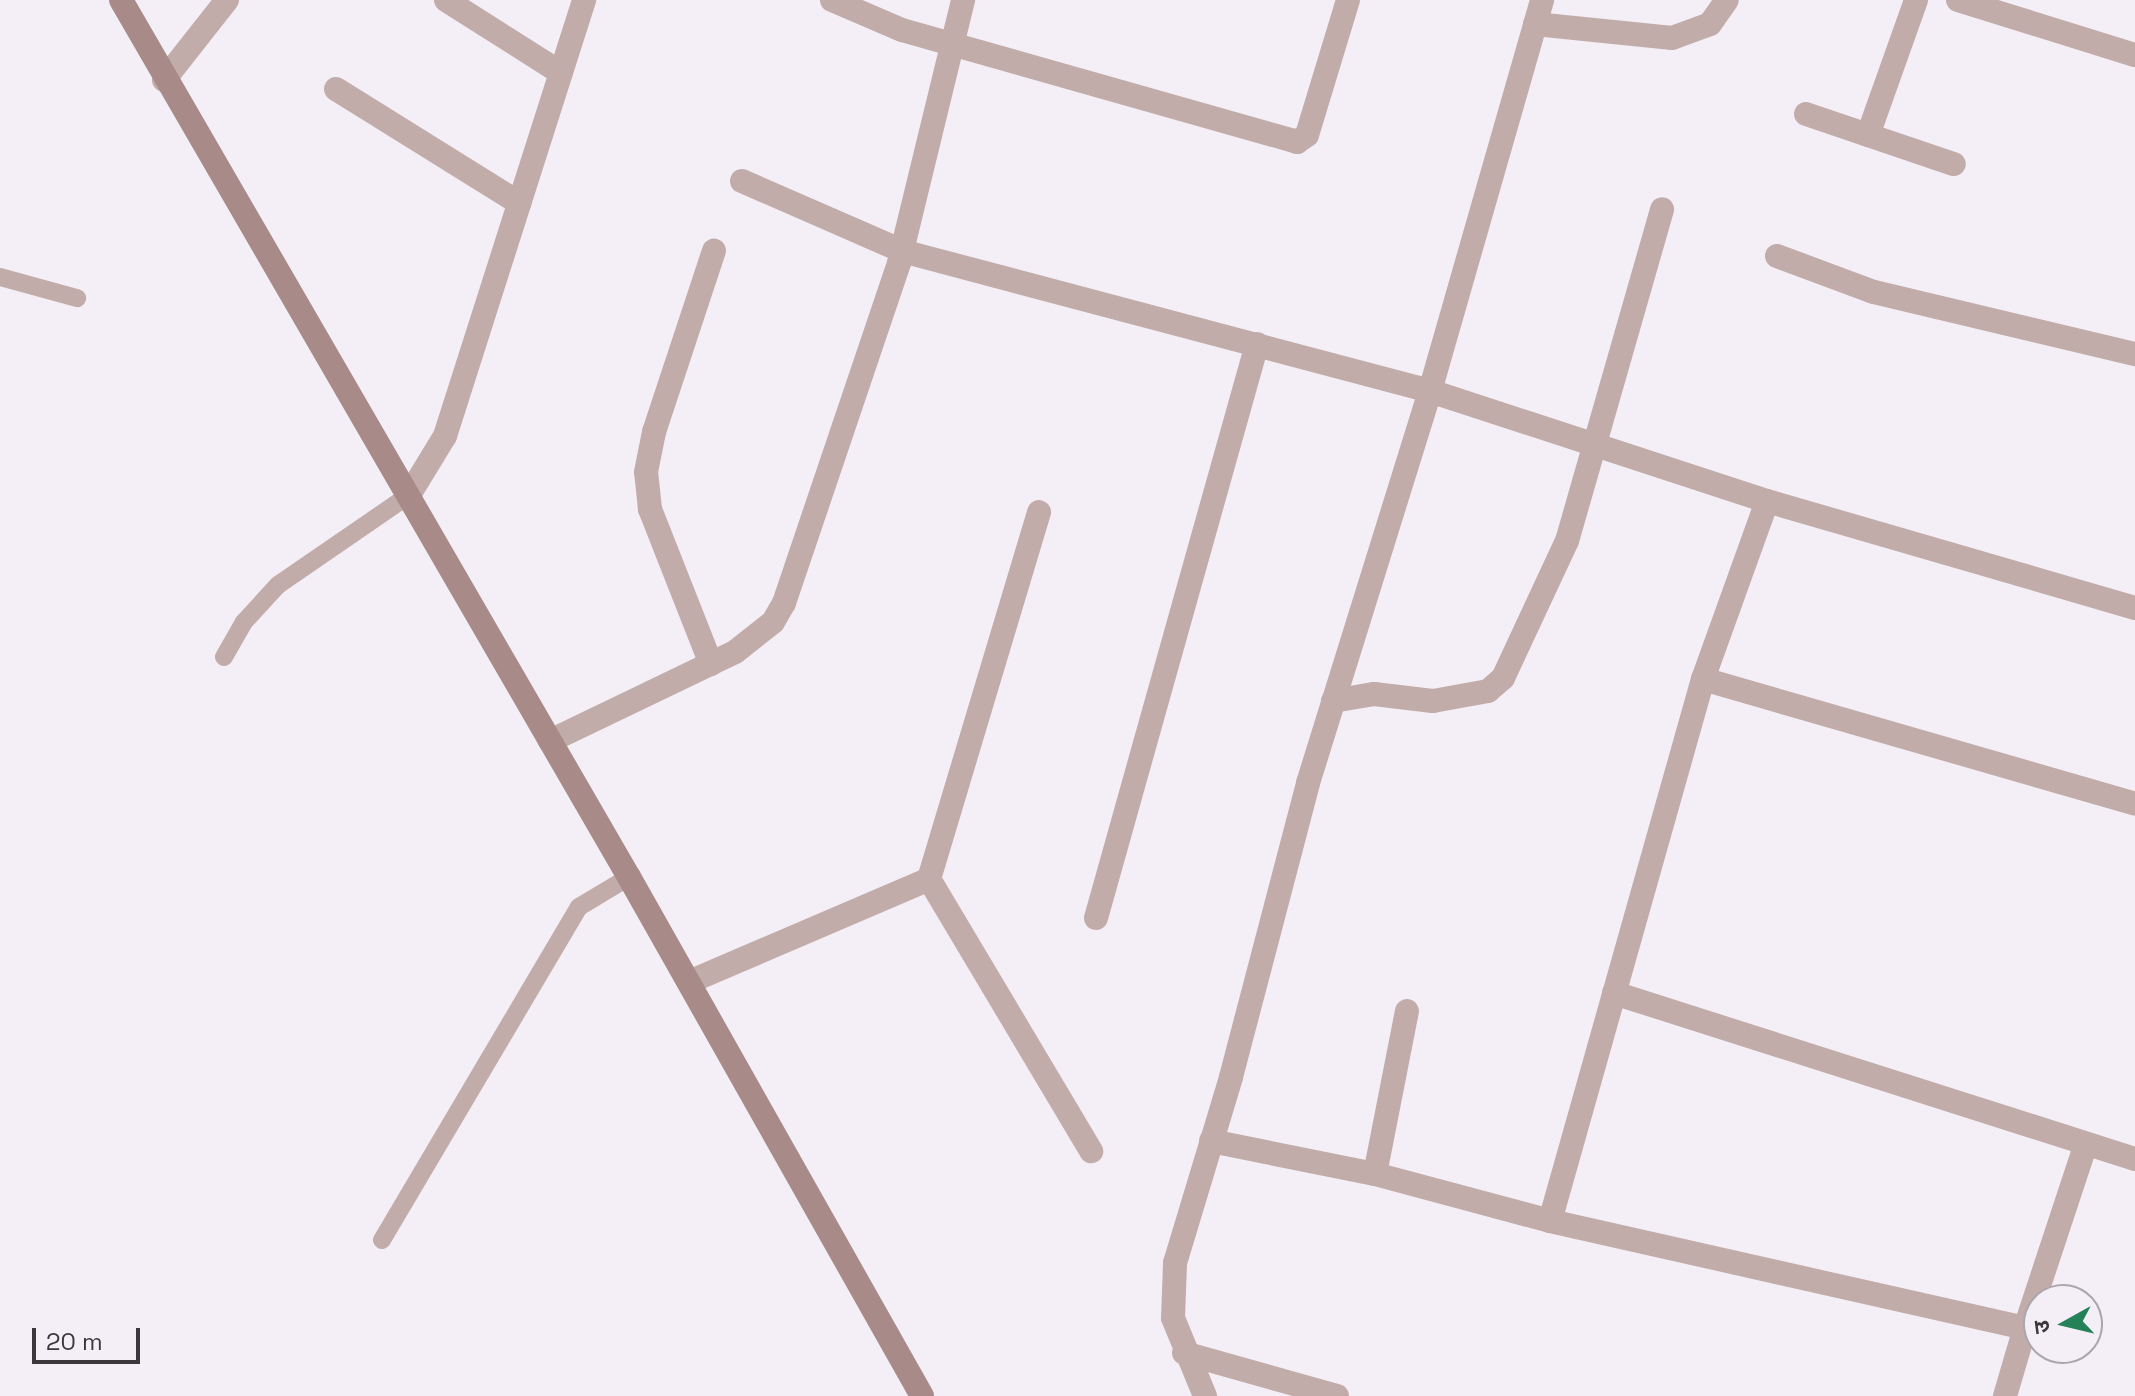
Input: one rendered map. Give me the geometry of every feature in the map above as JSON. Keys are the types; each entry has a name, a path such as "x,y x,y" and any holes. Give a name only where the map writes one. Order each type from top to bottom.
{"street":[{"path":"164,80 227,0"},
{"path":"446,0 561,73"},
{"path":"409,495 440,449 584,0"},
{"path":"832,0 870,19 948,44 1297,142 1307,135 1348,0"},
{"path":"550,741 711,664 755,639 784,603 902,251 948,44 963,0"},
{"path":"1205,1396 1184,1353 1171,1290 1333,701 1430,391 1542,0"},
{"path":"1535,24 1672,38 1710,24 1727,0"},
{"path":"1868,135 1916,0"},
{"path":"1958,0 2135,55"},
{"path":"122,1 164,80 409,495 629,877 922,1396"},
{"path":"336,89 519,203"},
{"path":"1806,114 1954,164"},
{"path":"742,181 902,251 1430,391 1767,501 2135,608"},
{"path":"1333,701 1374,694 1433,701 1480,694 1499,683 1559,562 1662,209"},
{"path":"711,664 650,509 646,472 654,432 714,251"},
{"path":"1777,256 1874,292 2135,354"},
{"path":"1096,918 1257,344"},
{"path":"1550,1221 1703,679 1767,501"},
{"path":"1039,512 929,879 1091,1151"},
{"path":"1703,679 2135,804"},
{"path":"689,982 929,879"},
{"path":"1614,993 2135,1159"},
{"path":"1375,1174 1407,1011"},
{"path":"1211,1141 1375,1174 1550,1221 2023,1328"},
{"path":"2040,1284 2086,1144"},
{"path":"2005,1396 2023,1335"},
{"path":"1184,1353 1337,1396"}],"lane":[{"path":"0,277 77,298"},
{"path":"224,657 244,622 278,585 409,495"},
{"path":"382,1240 579,907 629,877"}]}
